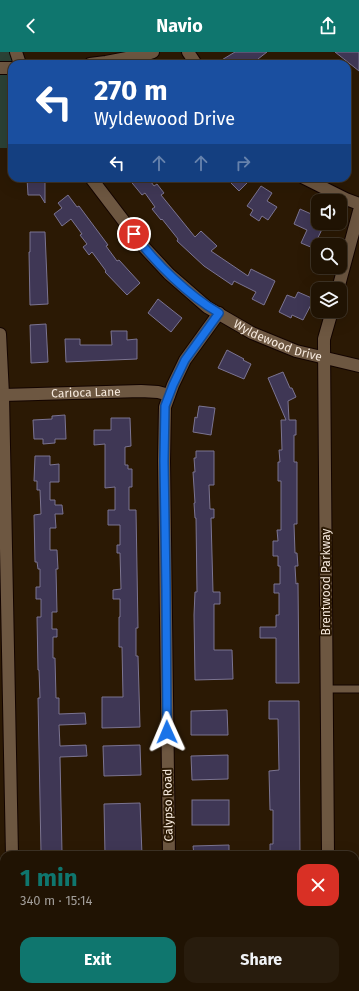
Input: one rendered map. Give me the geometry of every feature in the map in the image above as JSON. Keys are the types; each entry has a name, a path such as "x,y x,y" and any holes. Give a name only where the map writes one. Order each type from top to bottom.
{"street":[{"path":"116,60 153,52"},
{"name":"Wyldewood Drive","path":"94,182 142,245 169,274 206,306 252,333 289,348 359,366"},
{"path":"312,182 359,204"},
{"path":"340,282 359,211"},
{"name":"Calypso Road","path":"169,851 164,461 165,406 185,360 219,313"},
{"name":"Brentwood Parkway","path":"328,851 324,339 330,318"},
{"path":"0,334 3,395 12,851"},
{"name":"Carioca Lane","path":"3,395 141,391 158,392 169,395"}],"lane":[{"path":"326,689 359,690"}],"green space":[{"path":"0,52 12,52 17,60 8,60 8,148 0,148"}],"building":[{"path":"235,52 267,52 258,60 222,60"},
{"path":"335,52 359,52 359,71 351,65 351,60 345,60"},
{"path":"27,182 45,182 45,203 40,195 28,195"},
{"path":"131,182 151,182 154,186 157,184 164,193 161,195 195,237 201,231 217,246 211,251 248,276 251,269 275,281 264,305 252,299 256,292 234,281 232,285 204,266 177,241 178,239 152,209 155,207 145,193 142,195"},
{"path":"230,182 248,182 239,191"},
{"path":"261,186 272,193 267,201 277,207 268,220 262,216 259,221 250,215 253,210 247,206"},
{"path":"68,195 77,207 79,206 108,245 106,246 117,261 119,260 140,283 127,295 105,272 106,271 92,252 89,255 83,247 87,244 71,219 62,226 54,214 62,208 58,203"},
{"path":"300,209 311,214 311,230 322,230 318,238 311,238 311,247 301,243 307,230 294,224"},
{"path":"30,232 45,232 48,304 30,305"},
{"path":"298,292 311,298 311,305 303,320 292,315 291,318 279,312 287,295 295,298"},
{"path":"158,299 182,318 171,332 148,313"},
{"path":"46,324 48,362 31,363 30,325"},
{"path":"111,331 127,331 127,340 137,339 137,359 66,362 65,339 80,339 80,345 112,345"},
{"path":"227,350 251,364 244,379 218,368"},
{"path":"283,372 296,397 288,401 289,420 296,420 296,435 294,435 294,462 297,462 297,524 294,524 295,553 297,553 298,566 295,566 296,584 298,583 299,683 276,683 276,638 260,638 260,627 276,627 276,615 279,615 279,593 274,593 274,584 280,584 280,566 278,566 278,556 273,556 273,541 278,541 277,530 281,530 281,481 278,481 278,462 280,462 279,450 282,450 281,420 286,420 268,378"},
{"path":"199,406 215,408 211,435 193,432 195,417 197,418"},
{"path":"65,415 66,439 55,439 55,443 43,444 43,439 34,439 33,420 52,419 52,416"},
{"path":"111,418 130,418 131,446 125,447 125,465 128,465 128,469 132,469 132,487 129,487 129,510 136,510 138,628 136,628 136,656 138,656 140,727 102,728 102,697 123,697 122,647 119,647 120,599 113,599 113,590 121,589 120,553 117,553 117,545 120,545 120,525 108,525 108,510 115,510 115,487 105,488 105,444 94,445 94,430 111,430"},
{"path":"196,451 214,451 214,485 209,485 210,509 214,509 214,518 211,518 213,592 220,592 220,604 214,604 214,650 232,650 233,679 195,680 194,615 195,592 197,592 196,518 193,472 195,472 194,458 196,458"},
{"path":"35,456 50,456 50,465 59,464 59,482 50,482 50,500 55,500 55,505 62,505 63,514 55,514 56,528 50,528 50,550 57,550 58,569 56,569 57,612 52,612 52,629 57,629 57,637 53,637 56,698 59,698 59,714 85,713 86,724 59,725 60,746 86,745 87,756 60,757 62,851 41,851 38,698 40,698 37,617 41,617 41,599 36,599 36,587 40,587 40,569 38,569 37,562 35,562 34,515 41,514 40,490 37,490 37,481 34,481"},
{"path":"269,701 299,701 300,851 270,851 270,844 273,844 273,810 270,810 269,771 279,770 278,719 269,719"},
{"path":"227,710 228,735 191,735 191,711"},
{"path":"140,745 141,775 104,776 103,746"},
{"path":"228,755 228,779 192,780 191,756"},
{"path":"192,800 229,800 229,825 192,825"},
{"path":"140,803 142,851 105,851 104,804"},
{"path":"229,845 229,851 194,851 193,846"}],"route":[{"path":"134,234 142,245 169,274 206,306 219,313 185,360 165,406 164,461 167,732"}]}
